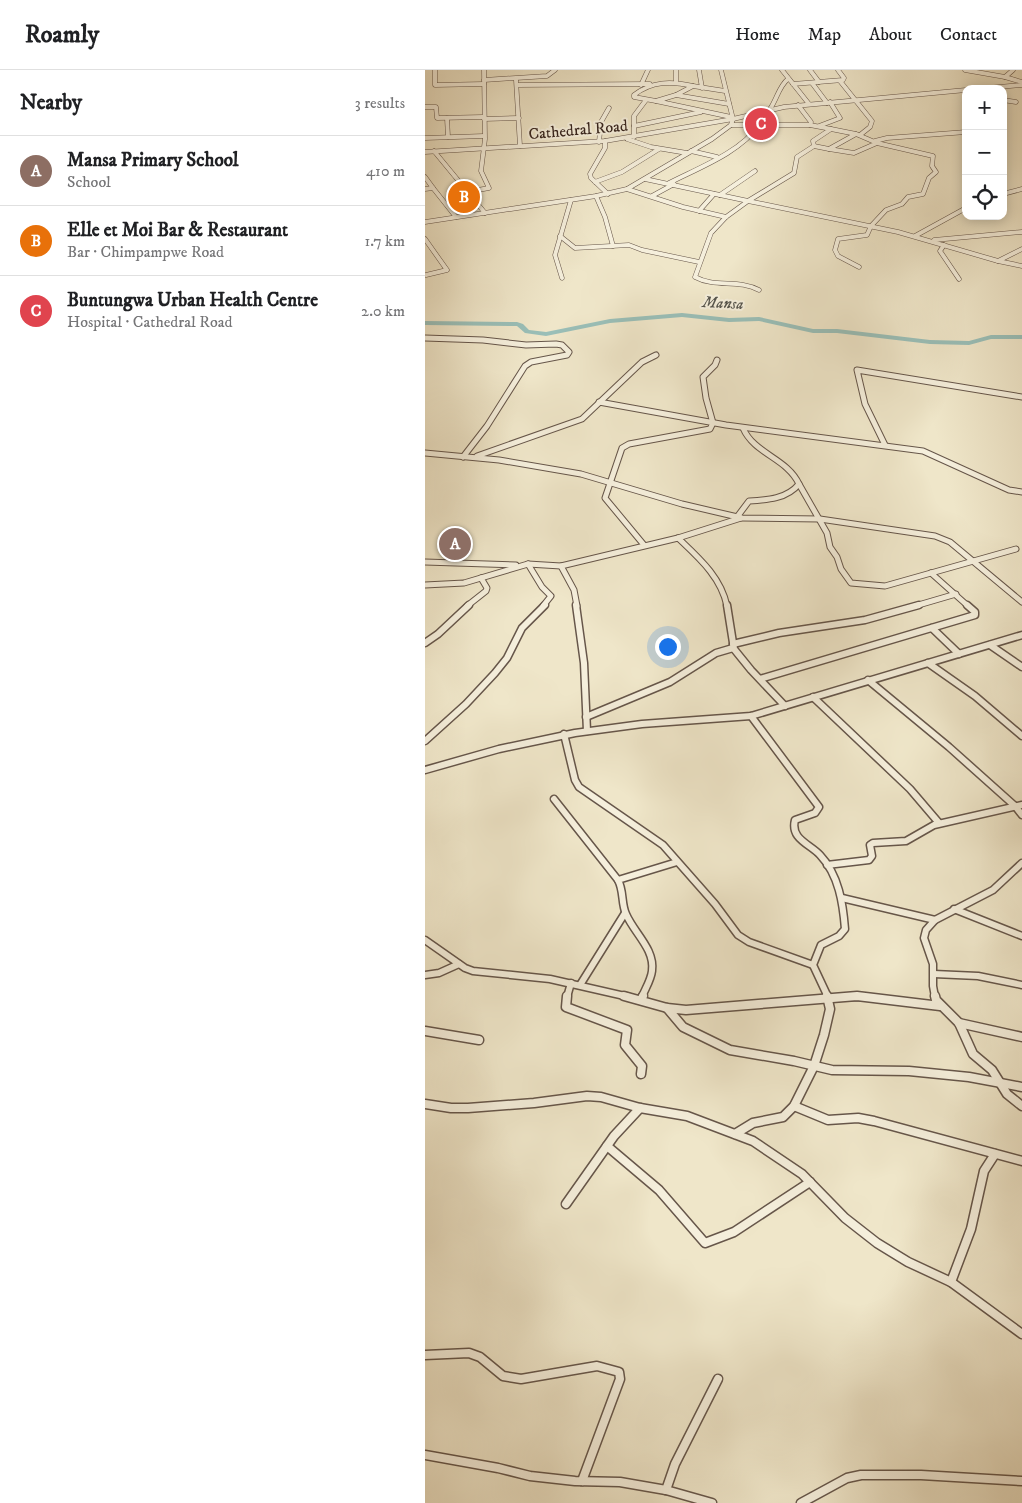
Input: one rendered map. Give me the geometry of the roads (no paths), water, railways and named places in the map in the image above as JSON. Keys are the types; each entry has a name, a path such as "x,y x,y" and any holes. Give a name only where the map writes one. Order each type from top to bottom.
{"street":[{"path":"435,70 435,85 550,76 555,70"},
{"path":"467,192 489,188 481,172 485,136 483,118 484,70"},
{"path":"641,84 648,70"},
{"path":"676,70 676,82"},
{"path":"699,70 702,88"},
{"path":"721,70 732,118 731,125"},
{"path":"782,70 809,104"},
{"path":"810,70 819,82"},
{"path":"793,84 840,81 844,78 838,70"},
{"path":"965,70 1005,77 1022,84"},
{"path":"1005,77 1013,70"},
{"path":"516,78 521,146"},
{"path":"770,109 778,96 781,84 788,79"},
{"path":"829,149 858,135 870,126 872,121 870,115 855,101 840,81"},
{"path":"517,85 650,84 676,82 725,91"},
{"path":"812,83 840,118 819,126"},
{"path":"650,84 634,94 635,98 732,118"},
{"path":"1007,86 1022,84"},
{"path":"656,101 676,95 693,86"},
{"name":"Cathedral Road","path":"425,152 599,142 798,105 962,90"},
{"path":"676,95 712,103 729,104"},
{"path":"634,137 634,116 646,100"},
{"path":"1007,101 1016,102"},
{"path":"798,105 811,122 810,125"},
{"path":"425,107 436,107 436,117 519,118"},
{"path":"599,142 601,122 609,108"},
{"path":"633,126 708,112"},
{"path":"447,118 448,137"},
{"path":"425,222 627,190 712,139 731,125 810,125 858,135 876,142 933,156 932,166 937,172 929,178 923,194 908,197 903,204 886,210 871,226 865,236 843,237 836,241 835,250 838,256 859,267"},
{"path":"669,183 751,136 758,126"},
{"path":"814,146 813,141 831,129"},
{"path":"759,290 748,284 695,278 699,262 711,233 726,217 748,201 791,175 795,171 797,157 814,146 858,152 887,138 962,132"},
{"path":"425,138 485,136"},
{"path":"626,138 659,149 717,157"},
{"path":"605,141 605,148 590,174 595,182 608,194"},
{"path":"595,182 622,172 659,149"},
{"path":"433,151 485,213"},
{"path":"720,195 755,171"},
{"path":"425,178 456,217"},
{"path":"645,179 915,236 997,261 1022,266"},
{"path":"651,196 674,184"},
{"path":"425,189 433,188"},
{"path":"1007,193 1022,189"},
{"path":"627,190 726,217"},
{"path":"699,211 714,194"},
{"path":"596,196 605,217 613,246"},
{"path":"562,278 555,256 571,200"},
{"path":"915,236 962,210"},
{"path":"928,240 1022,232"},
{"path":"560,236 575,248 629,245 643,250 699,262"},
{"path":"425,239 447,270 427,275"},
{"path":"943,245 940,252 959,280"},
{"path":"997,261 1022,249"},
{"path":"425,338 483,340 526,346 556,344 569,352 567,356 531,362 525,366 492,418 463,457"},
{"path":"473,458 582,419 642,362 656,355"},
{"path":"713,423 706,398 703,377 704,374 716,365 717,360"},
{"path":"885,445 865,404 857,370 1022,396"},
{"path":"599,402 743,428 923,451 1009,490 1022,492"},
{"path":"644,545 605,498 624,446 659,437 707,430 713,423"},
{"path":"743,428 750,440 776,457 797,479 820,519 827,533 830,547 848,581 885,586 1016,549"},
{"path":"425,453 512,462 581,474 682,504 739,517 788,520 820,519 935,536 950,542 1022,602"},
{"path":"425,562 561,566 678,538 739,517 749,501 773,500 795,489 799,484"},
{"path":"678,538 709,568 721,589 727,602 733,646 745,664 785,706"},
{"path":"425,585 455,584 525,565"},
{"path":"425,741 466,704 495,674 507,658 522,628 550,599 551,596 525,565"},
{"path":"561,566 574,590 584,663 587,731"},
{"path":"761,679 975,615 975,612 931,573"},
{"path":"425,642 438,634 462,610 486,591 487,588 481,578"},
{"path":"586,717 670,682 716,652 733,646 779,633 865,620 956,594"},
{"path":"932,628 959,654"},
{"path":"425,770 513,744 564,734 634,725 720,720 751,716 1022,635"},
{"path":"990,645 1022,666"},
{"path":"928,663 975,696 1022,736"},
{"path":"868,680 1019,806 1022,815"},
{"path":"813,698 910,789 939,823"},
{"path":"751,716 819,807 815,813 795,820 793,825 798,838 818,853 827,866 842,898 844,932 821,945 813,966"},
{"path":"564,734 575,780 579,787 650,834 663,845 715,904 738,935 749,942 813,966 828,998 829,1020 814,1066 794,1106 783,1117 753,1123 735,1134"},
{"path":"554,798 621,885 625,913 648,953 651,964 651,975 641,1000"},
{"path":"827,866 869,860 872,856 871,843 906,842 927,827 939,823 1019,806"},
{"path":"618,880 677,862"},
{"path":"1022,863 993,890 935,920 926,930 924,938 933,964 934,994 940,1006 959,1023 973,1054 992,1070 1007,1094 1022,1106"},
{"path":"842,898 935,920"},
{"path":"954,910 1022,936"},
{"path":"581,985 625,913"},
{"path":"425,940 465,968 483,973 550,979 571,983 667,1008 701,1010 857,996 940,1006"},
{"path":"425,975 439,973 459,964"},
{"path":"933,974 978,976 1022,985"},
{"path":"571,983 565,1004 566,1007 623,1026 627,1030 625,1045 642,1066 641,1074"},
{"path":"667,1008 683,1028 730,1050 776,1057 845,1072 909,1071 1001,1082 1022,1087"},
{"path":"959,1023 1022,1037"},
{"path":"425,1030 479,1040"},
{"path":"425,1104 451,1108 467,1108 534,1103 587,1096 601,1097 640,1108 687,1116 735,1134 753,1141 782,1159 810,1182 845,1218 877,1243 908,1262 951,1282 1022,1334"},
{"path":"794,1106 828,1120 858,1118 874,1121 1022,1160"},
{"path":"566,1204 607,1146 640,1108"},
{"path":"607,1146 639,1170 684,1215 705,1243 734,1232 810,1182"},
{"path":"951,1282 971,1229 984,1170 995,1154"},
{"path":"425,1355 469,1353 480,1357 503,1376 521,1379 597,1366 619,1372 620,1379 582,1482"},
{"path":"666,1490 675,1464 718,1378"},
{"path":"425,1455 498,1468 530,1476 582,1482 620,1482 666,1490 712,1503"},
{"path":"801,1503 847,1478 861,1475 949,1475 985,1480 1022,1482"}],"waterway":[{"name":"Mansa","path":"425,323 517,324 521,325 527,332 546,334 610,321 682,315 729,320 759,319 813,331 837,331 930,342 969,343 991,337 1022,337"}],"place":[{"name":"Buntungwa Urban Health Centre","path":"761,124"},
{"name":"Elle et Moi Bar & Restaurant","path":"464,197"},
{"name":"Mansa Primary School","path":"455,544"}]}
